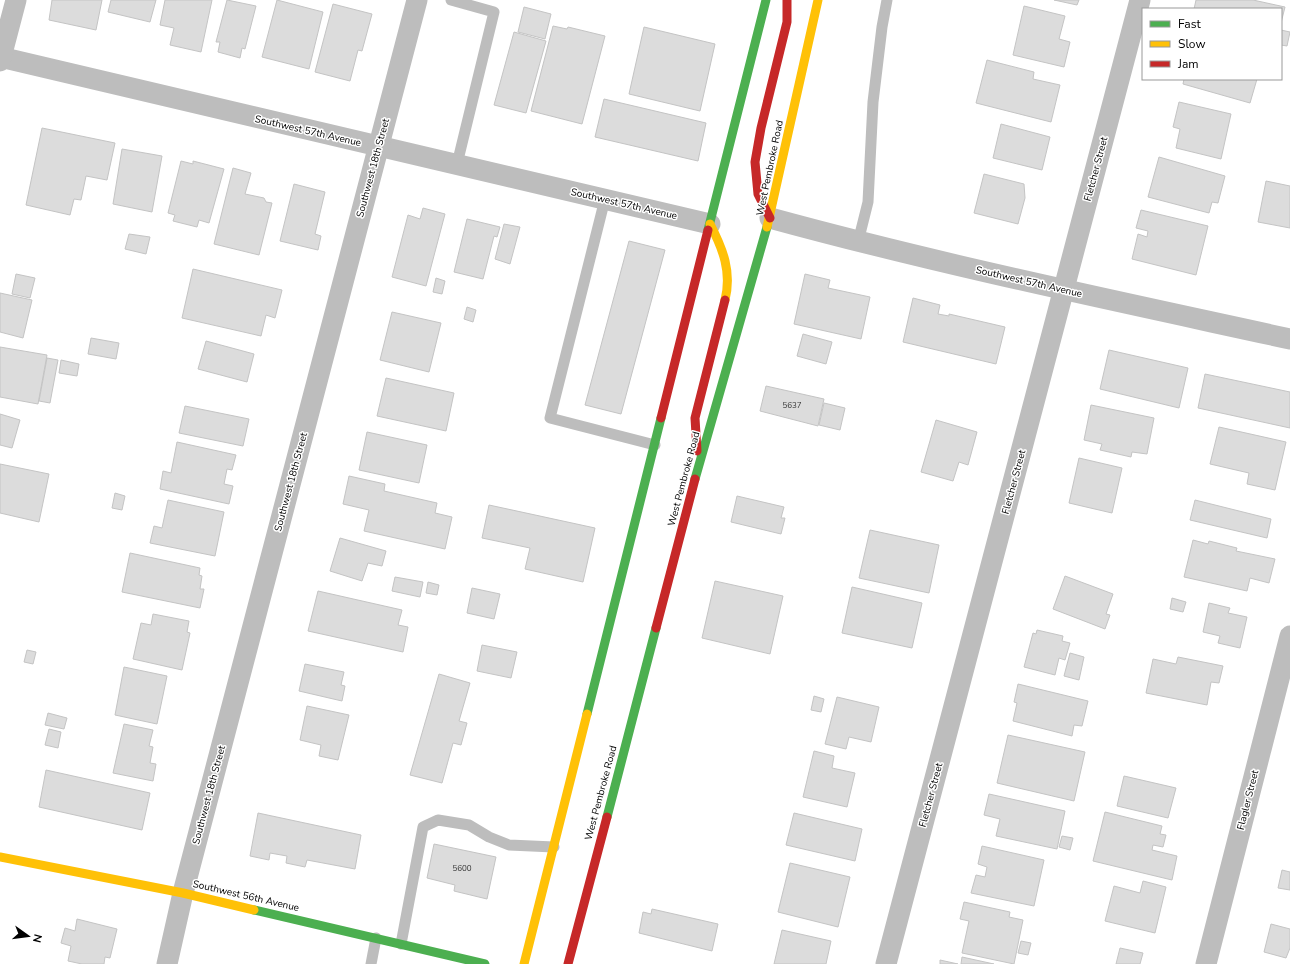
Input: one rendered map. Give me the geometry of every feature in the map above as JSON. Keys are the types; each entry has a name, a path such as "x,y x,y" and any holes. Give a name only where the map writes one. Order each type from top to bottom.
{"main road":[{"path":"524,964 766,0"},
{"path":"770,218 758,194 755,162 761,128 787,22 787,0"},
{"name":"West Pembroke Road","path":"568,964 699,464 770,218 818,0"},
{"path":"699,464 696,446 695,418 728,287 728,275 724,249 710,224"},
{"name":"Southwest 56th Avenue","path":"0,857 183,893 485,964"}],"street":[{"path":"0,59 16,0"},
{"name":"Southwest 18th Street","path":"167,964 183,893 417,0"},
{"name":"Fletcher Street","path":"886,964 1065,290 1140,0"},
{"name":"Southwest 57th Avenue","path":"0,59 710,224"},
{"name":"Southwest 57th Avenue","path":"770,218 858,242 1065,290 1290,339"},
{"name":"Flagler Street","path":"1206,964 1290,636"}],"lane":[{"path":"451,0 494,12 457,164"},
{"path":"858,242 868,202 873,102 882,27 887,0"},
{"path":"604,199 550,418 655,445"},
{"path":"401,944 423,827 438,820 469,825 489,837 509,844 554,847"},
{"path":"371,964 376,938"}],"building":[{"path":"52,0 102,0 96,30 49,20"},
{"path":"111,0 156,0 150,22 108,12"},
{"path":"165,0 212,0 201,52 170,45 174,28 160,25"},
{"path":"227,0 256,6 245,49 242,48 240,58 218,52 220,42 216,42"},
{"path":"277,0 323,12 309,69 262,57"},
{"path":"1054,0 1079,0 1077,5"},
{"path":"1196,0 1253,0 1285,7 1282,19 1282,8 1194,8"},
{"path":"333,4 372,14 362,51 358,50 350,81 315,72"},
{"path":"1024,6 1065,16 1059,39 1070,42 1064,67 1013,55"},
{"path":"524,7 551,14 545,39 518,32"},
{"path":"553,26 567,29 568,27 605,36 582,124 531,111"},
{"path":"644,27 715,44 700,111 629,94"},
{"path":"1282,30 1290,32 1287,46 1282,45"},
{"path":"514,32 546,41 526,113 494,105"},
{"path":"987,60 1034,72 1033,79 1060,85 1051,122 976,103"},
{"path":"1184,80 1257,80 1250,103 1183,84"},
{"path":"604,99 706,123 698,161 595,137"},
{"path":"1179,102 1231,114 1221,159 1176,148 1180,129 1173,127"},
{"path":"1001,124 1050,137 1042,170 993,158"},
{"path":"42,128 115,143 107,180 86,176 81,200 74,199 70,215 26,205"},
{"path":"122,149 162,156 152,212 113,204"},
{"path":"1159,157 1225,176 1218,203 1212,202 1209,213 1148,197"},
{"path":"181,161 193,164 193,161 224,169 209,223 199,220 197,227 173,221 175,215 168,213"},
{"path":"233,168 251,173 245,194 264,198 266,202 272,203 259,255 214,244"},
{"path":"984,174 1024,184 1025,198 1018,224 974,213"},
{"path":"1266,181 1290,186 1290,228 1258,222"},
{"path":"294,184 325,192 315,234 321,236 318,250 280,241"},
{"path":"423,208 445,214 426,286 392,277 408,215 420,219"},
{"path":"1141,210 1208,226 1196,275 1132,259 1138,234 1147,237 1148,231 1136,228"},
{"path":"467,219 500,227 497,237 494,236 483,279 454,272"},
{"path":"504,224 520,227 510,264 495,259"},
{"path":"129,234 150,237 146,254 125,249"},
{"path":"629,241 665,250 621,414 585,405"},
{"path":"193,269 282,290 275,318 266,315 261,336 182,318"},
{"path":"16,274 35,278 30,298 12,294"},
{"path":"805,274 830,280 828,288 870,297 861,339 794,324"},
{"path":"436,278 445,281 442,294 433,292"},
{"path":"0,293 32,300 23,338 0,332"},
{"path":"913,298 940,305 938,314 949,316 949,314 1005,327 996,364 903,342"},
{"path":"467,307 476,310 473,322 464,319"},
{"path":"392,312 441,323 429,372 380,360"},
{"path":"803,334 832,342 826,364 797,356"},
{"path":"91,338 119,343 116,359 88,354"},
{"path":"206,341 254,354 247,382 198,369"},
{"path":"0,347 47,355 38,404 0,397"},
{"path":"1109,350 1188,368 1179,408 1100,389"},
{"path":"47,358 58,360 50,403 39,401"},
{"path":"61,360 79,364 77,376 59,373"},
{"path":"1205,374 1290,392 1290,428 1198,408"},
{"path":"386,378 454,393 446,431 377,416"},
{"path":"766,386 824,399 818,426 760,411"},
{"path":"824,403 845,408 840,430 819,425"},
{"path":"1091,405 1154,418 1147,454 1132,452 1131,457 1100,450 1102,444 1084,440"},
{"path":"185,406 249,419 243,446 179,433"},
{"path":"0,414 20,420 12,448 0,445"},
{"path":"936,420 977,432 968,465 959,462 953,481 921,472"},
{"path":"1219,427 1286,442 1275,490 1247,484 1249,473 1210,464"},
{"path":"367,432 427,445 419,483 359,470"},
{"path":"177,442 236,455 232,470 227,469 224,484 233,486 229,504 160,489 163,471 171,473"},
{"path":"1079,458 1122,468 1112,513 1069,503"},
{"path":"0,464 49,474 39,522 0,513"},
{"path":"349,476 385,484 384,491 437,503 435,513 452,517 445,549 364,531 369,510 343,504"},
{"path":"115,493 125,496 122,510 112,508"},
{"path":"737,496 784,507 781,518 785,518 781,534 731,522"},
{"path":"168,500 224,512 215,556 150,543 154,526 162,528"},
{"path":"1195,500 1271,519 1267,538 1190,520"},
{"path":"489,505 595,528 583,582 525,569 530,548 482,538"},
{"path":"870,530 939,545 929,593 859,578"},
{"path":"340,538 386,551 382,566 368,563 362,581 330,571"},
{"path":"1193,540 1208,544 1209,541 1237,548 1236,551 1275,559 1269,583 1250,578 1247,591 1184,577"},
{"path":"130,553 200,568 199,575 202,576 200,589 204,589 200,608 122,592"},
{"path":"1065,576 1113,594 1106,614 1110,615 1105,629 1053,609"},
{"path":"395,577 423,582 420,597 392,591"},
{"path":"715,581 783,596 770,654 702,638"},
{"path":"428,582 439,585 437,595 426,593"},
{"path":"852,587 922,603 912,648 842,633"},
{"path":"472,588 500,594 494,619 467,613"},
{"path":"318,591 402,610 398,625 408,627 403,652 308,631"},
{"path":"1172,598 1186,602 1183,612 1170,609"},
{"path":"1209,603 1230,608 1228,613 1247,617 1240,648 1218,643 1220,636 1203,632"},
{"path":"153,614 189,621 187,632 190,633 182,670 133,659 141,623 151,625"},
{"path":"1037,630 1063,636 1062,641 1070,643 1065,660 1059,658 1055,675 1024,667 1033,633 1036,634"},
{"path":"482,645 517,652 511,678 477,671"},
{"path":"27,650 36,652 33,664 24,662"},
{"path":"1070,653 1084,657 1079,680 1064,676"},
{"path":"1178,657 1223,666 1219,683 1211,682 1207,705 1146,693 1153,659 1176,664"},
{"path":"305,664 344,672 341,685 345,686 342,701 299,691"},
{"path":"124,667 167,676 157,724 115,715"},
{"path":"439,674 470,683 459,721 467,723 461,745 453,743 442,783 410,775"},
{"path":"1018,684 1088,701 1082,726 1074,725 1072,736 1013,721 1017,703 1014,702"},
{"path":"814,696 824,699 821,712 811,710"},
{"path":"837,697 879,707 871,742 849,737 846,749 825,744"},
{"path":"307,706 349,715 338,760 319,756 321,745 300,740"},
{"path":"48,713 67,718 64,729 45,725"},
{"path":"124,724 153,730 149,746 153,747 150,763 156,764 153,781 113,773"},
{"path":"49,729 61,732 58,748 45,745"},
{"path":"1008,735 1085,752 1074,801 997,783"},
{"path":"814,751 834,756 832,768 855,773 847,807 803,797"},
{"path":"46,770 150,793 142,830 39,807"},
{"path":"1124,776 1176,788 1168,818 1117,806"},
{"path":"989,794 1065,811 1057,849 996,836 1000,819 984,815"},
{"path":"1105,812 1162,826 1160,834 1166,835 1163,847 1153,845 1152,850 1177,856 1172,880 1093,861"},
{"path":"258,813 361,835 355,869 307,860 305,867 286,863 287,856 270,853 269,860 250,856"},
{"path":"794,813 862,829 855,861 786,845"},
{"path":"1062,836 1073,838 1070,850 1059,847"},
{"path":"434,844 496,857 487,899 454,891 455,885 427,878"},
{"path":"982,846 1044,860 1034,906 971,893 976,875 985,877 987,867 978,864"},
{"path":"790,863 850,877 838,927 778,912"},
{"path":"1282,870 1290,872 1290,890 1278,888"},
{"path":"1143,881 1166,887 1155,933 1105,921 1114,886 1140,893"},
{"path":"964,902 1010,912 1009,917 1023,920 1014,964 962,953 969,921 960,919"},
{"path":"652,909 718,924 712,951 639,933 643,912 651,914"},
{"path":"77,919 117,929 110,958 105,957 104,964 82,964 68,961 71,946 61,943 65,928 75,931"},
{"path":"1271,924 1290,929 1290,948 1286,958 1264,952"},
{"path":"782,930 831,941 826,964 774,964"},
{"path":"1021,941 1031,943 1028,955 1018,953"},
{"path":"1120,948 1143,953 1140,964 1116,964"},
{"path":"962,957 994,964 961,964"},
{"path":"940,960 958,964 940,964"}],"traffic: fast":[{"path":"708,230 766,0"},
{"path":"695,479 767,227"},
{"path":"587,714 661,418"},
{"path":"607,817 656,628"},
{"path":"254,910 485,964"}],"traffic: slow":[{"path":"767,227 818,0"},
{"path":"710,224 719,242 727,270 727,290 725,300"},
{"path":"524,964 587,714"},
{"path":"0,857 183,893 254,910"}],"traffic: jam":[{"path":"770,218 758,194 755,162 761,128 787,22 787,0"},
{"path":"661,418 708,230"},
{"path":"697,451 695,418 725,300"},
{"path":"656,628 695,479"},
{"path":"568,964 607,817"}]}
